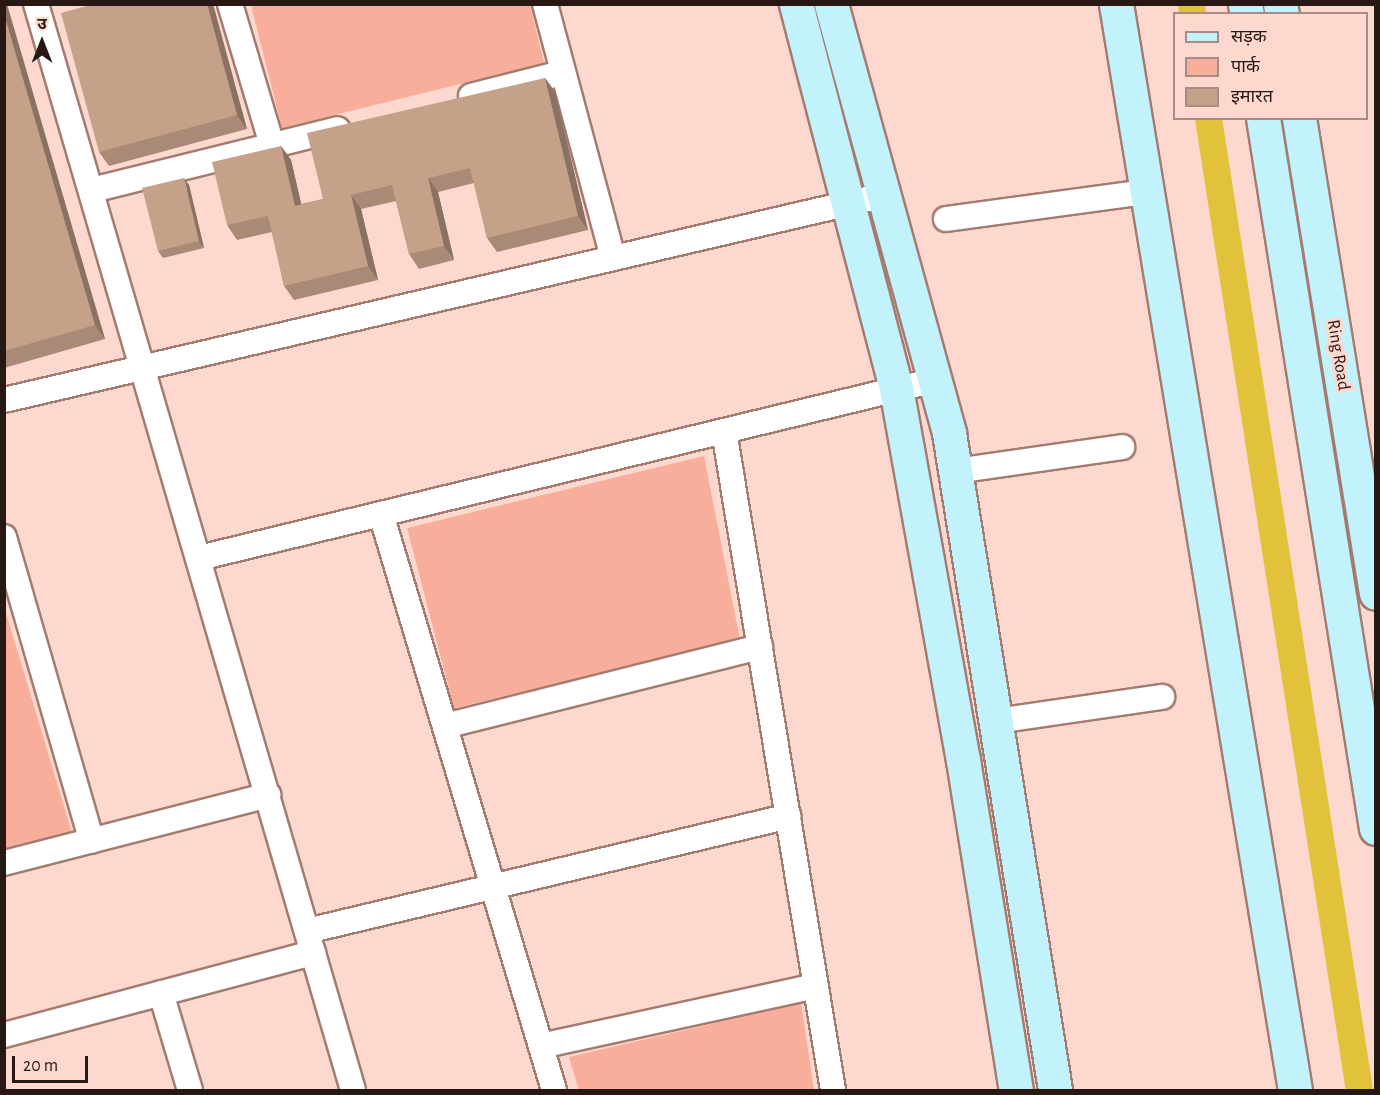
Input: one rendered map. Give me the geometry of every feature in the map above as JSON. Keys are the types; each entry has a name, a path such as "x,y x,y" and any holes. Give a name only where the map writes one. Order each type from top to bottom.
{"street":[{"path":"36,4 145,367 353,1090"},
{"path":"230,4 272,145"},
{"path":"545,4 561,73 613,258"},
{"path":"796,4 896,388 961,749 1016,1090"},
{"path":"831,4 935,380 956,471 1055,1090"},
{"path":"1116,4 1295,1090"},
{"path":"446,102 561,73"},
{"path":"1263,120 1376,828"},
{"name":"Ring Road","path":"1299,120 1371,533 1376,593"},
{"path":"92,190 364,122"},
{"path":"946,219 1148,192"},
{"path":"4,400 613,258 847,206 884,195"},
{"path":"199,558 935,380"},
{"path":"724,431 833,1090"},
{"path":"956,471 1122,447"},
{"path":"381,514 554,1090"},
{"path":"4,537 9,572 92,841"},
{"path":"445,726 760,646"},
{"path":"997,720 1162,697"},
{"path":"4,863 268,795"},
{"path":"4,1035 161,993 310,942 493,886 788,816"},
{"path":"541,1046 816,986"},
{"path":"161,993 190,1090"}],"green space":[{"path":"251,5 530,5 544,63 282,128"},
{"path":"704,456 740,640 454,708 407,528"},
{"path":"4,606 72,833 5,851 4,851"},
{"path":"801,1003 814,1090 579,1090 569,1057"}],"building":[{"path":"94,4 207,4 237,115 99,152 61,13"},
{"path":"4,14 95,325 4,351"},
{"path":"545,78 578,216 487,238 470,168 428,178 444,246 409,254 392,185 351,195 368,266 284,286 268,216 227,225 212,162 281,146 295,206 323,199 307,133"},
{"path":"184,178 199,241 158,251 142,188"}],"waterway":[{"path":"1191,4 1192,12"},
{"path":"1208,120 1359,1090"}]}
